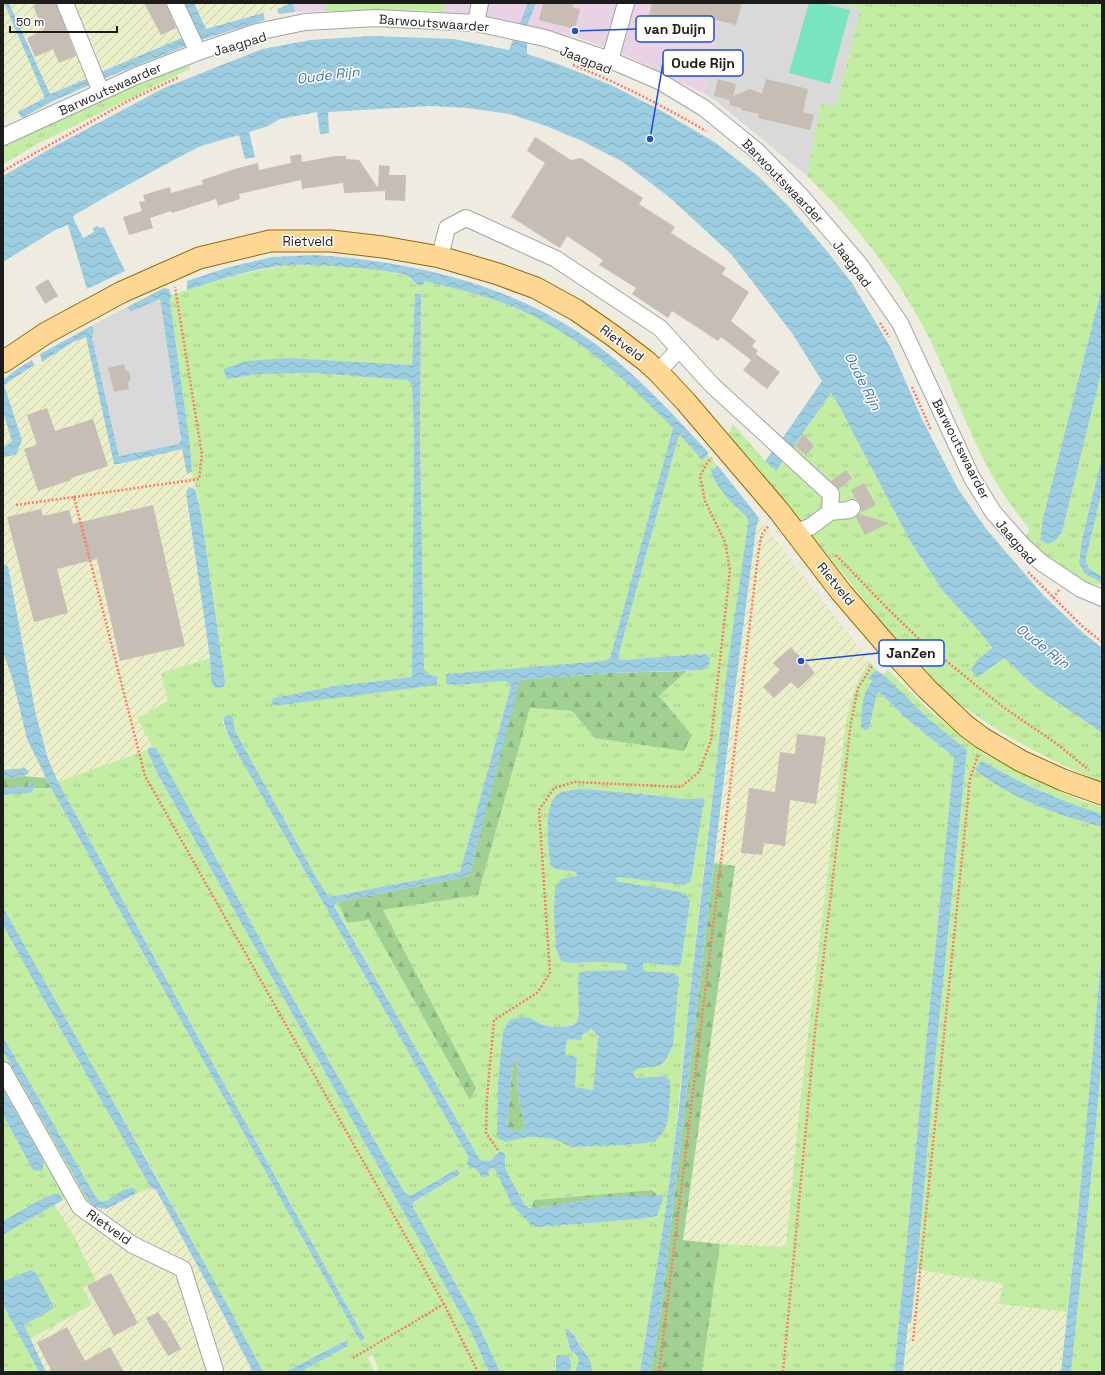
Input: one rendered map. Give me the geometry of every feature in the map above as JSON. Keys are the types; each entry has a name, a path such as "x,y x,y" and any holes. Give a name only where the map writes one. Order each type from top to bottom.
{"main road":[{"name":"Rietveld","path":"3,362 46,333 115,296 172,270 200,258 270,241 332,240 383,246 440,258 498,274 536,288 582,314 612,335 658,372 779,511 841,592 890,649 927,689 966,726 982,738 1021,761 1063,780 1102,794"}],"street":[{"path":"65,3 101,92"},
{"path":"175,3 193,43"},
{"path":"476,23 480,3"},
{"path":"610,60 626,3"},
{"name":"Barwoutswaarder","path":"3,137 136,76 193,43 305,22 376,18 476,23 572,46 610,60 659,81 704,108 757,151 800,195 860,265 900,323 972,478 994,512 1023,546 1042,563 1081,589 1102,598"},
{"path":"440,258 447,228 466,218 556,259 660,328 712,385 831,494 830,512"},
{"path":"658,372 679,349"},
{"path":"795,532 810,527 830,512 848,510 852,508"},
{"name":"Rietveld","path":"3,1070 80,1207 133,1245 183,1269 215,1370"}],"path":[{"name":"Jaagpad","path":"569,63 663,106 710,133"},
{"path":"3,171 128,100 183,75"},
{"path":"16,505 200,479 202,455 172,270"},
{"path":"879,321 891,341"},
{"path":"909,381 934,434"},
{"path":"498,1150 486,1133 487,1097 494,1020 537,993 550,973 540,810 554,788 575,782 681,787 699,772 711,741 730,570 725,542 705,501 700,476 707,463 724,447"},
{"path":"74,497 145,776 444,1304 478,1372"},
{"path":"659,1372 758,548 762,534 779,511"},
{"path":"831,550 919,639 1003,707 1056,744 1094,774"},
{"name":"Jaagpad","path":"1026,570 1083,627 1102,642"},
{"path":"783,1372 815,1031 851,722 858,688 872,666"},
{"path":"912,1341 970,779 978,753 985,757"},
{"path":"353,1358 444,1304"}],"shaded area":[{"path":"293,3 327,3 325,11 295,12"},
{"path":"445,3 722,3 705,94 623,54 576,37 488,17 443,12"},
{"path":"722,3 843,3 860,10 835,107 821,103 807,176 717,102 705,94"},
{"path":"160,299 181,439 179,444 119,456 92,338 93,329 91,326 127,307 130,312"}],"green space":[{"path":"3,3 45,98 3,120"},
{"path":"9,3 183,3 196,32 50,94"},
{"path":"194,3 288,3 288,5 206,29"},
{"path":"327,3 445,3 443,12 415,10 325,11"},
{"path":"809,3 823,3 850,10 830,84 789,73"},
{"path":"843,3 1102,3 1102,287 1043,518 1040,539 1048,544 1055,541 1062,532 1102,370 1102,457 1082,539 1079,563 1084,573 1102,583 1102,585 1086,583 1058,566 1022,536 1028,534 1029,529 1002,491 984,460 923,326 899,286 871,247 840,210 807,176 821,103 835,107 860,10"},
{"path":"189,64 190,69 41,142 3,164 3,144 133,85"},
{"path":"291,265 327,265 379,270 408,276 415,284 422,286 425,281 507,304 536,317 578,342 609,366 673,428 610,658 604,661 447,675 447,677 456,685 506,681 511,686 460,872 329,897 317,879 235,731 233,718 222,721 250,775 469,1158 469,1169 474,1166 488,1172 491,1168 495,1169 540,1227 640,1219 657,1216 662,1196 658,1196 651,1190 534,1200 532,1208 529,1208 524,1204 505,1168 505,1154 496,1153 490,1160 480,1160 334,905 338,902 347,923 369,920 470,1099 476,1088 383,910 478,895 530,708 572,711 596,738 692,735 659,696 687,671 702,670 710,658 706,654 621,660 618,657 680,435 702,460 707,456 707,454 718,466 715,467 736,508 747,517 748,524 731,643 695,942 669,1188 640,1372 592,1372 587,1355 570,1330 567,1335 568,1344 571,1351 579,1360 576,1369 577,1372 569,1372 571,1367 555,1364 556,1372 500,1372 479,1326 413,1207 414,1203 460,1174 456,1169 410,1196 405,1193 283,981 156,748 153,748 137,718 168,701 161,673 210,658 211,681 225,681 201,514 192,472 190,445 170,302 171,295 230,277","holes":["415,294 421,294 420,436 424,669 437,684 274,706 271,702 274,698 335,686 413,677 414,436 412,385 408,380 314,373 260,374 227,379 290,358 412,365","580,789 684,799 703,799 705,803 703,807 690,882 684,885 616,878 619,882 685,893 690,901 681,964 676,966 643,963 644,971 674,973 679,977 673,1046 665,1061 659,1066 636,1069 633,1072 633,1075 636,1078 665,1076 670,1087 665,1128 655,1142 626,1145 572,1147 553,1139 536,1137 528,1137 506,1142 503,1031 510,1020 530,1018 544,1025 553,1027 572,1026 577,1022 579,1000 585,971 627,970 626,964 602,962 568,963 561,961 556,949 561,879 577,876 576,872 555,869 550,864 548,835 549,816 551,804 566,790"]},
{"path":"86,336 114,464 182,449 187,474 192,472 195,489 193,487 186,492 210,658 161,673 168,701 137,718 153,748 150,747 147,750 58,782 48,759 36,715 8,566 3,564 3,455 4,456 22,440 4,385 33,365 42,362 73,342"},
{"path":"831,393 910,541 943,591 979,631 992,649 978,659 978,677 1004,658 1034,686 1102,733 1102,783 1050,759 1002,733 952,699 915,662 728,435 733,424 765,461 776,471"},
{"path":"3,412 12,441 3,448"},
{"path":"1102,491 1102,577 1087,567 1086,558"},
{"path":"759,518 870,662 863,671 854,688 846,721 801,1094 786,1247 720,1244 683,1240 735,866 714,863 756,529"},
{"path":"3,652 13,681 27,739 46,778 23,776 28,774 25,768 3,770"},
{"path":"870,662 876,670 869,678 872,681 867,687 876,697 879,692 907,719 954,757 894,1372 702,1372 720,1244 786,1247 801,1094 846,721 857,683"},
{"path":"888,670 927,708 968,743 984,754 1045,785 1082,801 1102,807 1102,814 1071,803 1027,784 981,761 979,773 1008,791 1069,817 1102,827 1102,950 1077,1224 1067,1312 999,1304 1003,1284 917,1269 936,1051 967,750 930,720 883,674"},
{"path":"687,671 659,696 692,735 684,751 595,738 572,711 530,708 478,895 383,910 476,1088 470,1100 369,920 347,923 338,902 469,876 519,680 609,673"},
{"path":"147,750 156,771 471,1332 489,1372 379,1372 373,1355 368,1357 374,1372 300,1372 348,1346 346,1340 285,1372 263,1372 161,1184 51,995 3,907 3,795 30,793 33,791 33,788 51,788 360,1341 365,1339 58,782"},
{"path":"23,776 46,778 51,788 33,788 33,782 28,787 3,789 3,778"},
{"path":"714,863 735,866 683,1240 720,1244 702,1372 651,1372 660,1316"},
{"path":"3,925 151,1188 135,1194 136,1190 128,1188 107,1201 102,1202 97,1199 3,1037"},
{"path":"590,1029 599,1038 593,1090 575,1087 577,1057 565,1055 567,1039 582,1035"},
{"path":"3,1051 89,1201 63,1200 59,1193 47,1196 3,1221 3,1115 33,1170 44,1162 3,1089"},
{"path":"1102,1057 1102,1372 1071,1372 1091,1179"},
{"path":"517,1060 517,1089 525,1130 512,1131 507,1126 513,1061"},
{"path":"151,1188 156,1190 208,1285 253,1372 46,1372 30,1339 91,1306 83,1288 96,1281 72,1232 54,1205 63,1200 89,1202 135,1194"},
{"path":"652,1190 658,1196 605,1197 532,1208 534,1200"},
{"path":"54,1205 72,1232 96,1281 83,1288 91,1305 30,1339 24,1325 50,1310 54,1306 31,1270 3,1281 3,1235"},
{"path":"917,1269 1003,1284 999,1304 1067,1312 1061,1372 903,1372 908,1324 911,1322"},
{"path":"3,1305 39,1372 3,1372"}],"water":[{"path":"4,3 9,3 50,94 91,77 94,83 51,102 22,118 18,112 45,98"},
{"path":"183,3 194,3 206,29 263,13 265,20 201,40 105,78 101,72 196,32"},
{"path":"288,3 293,3 295,12 279,14 277,9 288,5"},
{"path":"528,3 536,3 527,26 527,54 555,63 611,85 660,110 716,143 759,177 791,209 852,283 891,348 921,417 958,489 987,530 1043,595 1081,631 1102,648 1102,733 1034,686 1004,658 978,677 971,670 978,659 992,648 979,631 943,591 910,541 831,393 776,471 765,461 822,381 792,333 731,254 669,197 623,162 580,140 546,126 510,114 467,108 431,106 328,112 329,133 320,134 317,112 280,119 268,126 249,132 255,157 245,159 239,135 201,146 73,216 83,238 94,232 93,228 97,226 100,228 104,227 125,271 87,289 68,225 55,230 3,262 3,176 55,146 164,88 262,49 311,40 373,36 454,39 509,50"},
{"path":"315,255 396,264 435,273 512,297 548,315 583,335 616,360 652,393 708,452 707,456 702,460 680,435 678,438 618,657 621,660 706,654 710,658 708,668 702,670 609,673 520,680 469,876 338,902 334,906 480,1160 490,1161 499,1152 505,1154 505,1168 524,1204 529,1208 539,1208 605,1197 662,1195 663,1198 657,1216 640,1219 540,1227 532,1226 512,1205 495,1169 491,1168 488,1172 489,1176 482,1177 474,1167 470,1169 467,1164 469,1158 238,754 229,737 224,722 224,717 228,715 233,718 235,731 317,879 329,897 460,872 511,686 506,681 456,685 446,684 447,674 603,661 610,658 673,428 638,393 602,361 562,332 518,309 496,300 472,293 425,281 422,286 416,284 408,276 395,273 321,265 292,265 265,268 187,290 187,281 226,268 272,257"},
{"path":"1102,287 1102,370 1062,532 1055,541 1048,544 1040,540 1043,518"},
{"path":"164,288 169,289 171,295 170,302 190,445 192,472 187,474 182,449 114,464 86,337 73,342 42,362 40,354 91,326 94,329 92,338 119,456 179,444 181,439 160,299 130,312 127,307"},
{"path":"415,294 421,294 420,436 424,669 430,675 437,676 437,685 274,706 271,702 274,698 335,686 412,677 414,436 412,385 408,380 314,373 260,374 227,379 223,369 246,361 290,358 412,365"},
{"path":"32,360 34,365 4,385 22,440 16,455 4,457 3,448 12,441 3,412 3,380"},
{"path":"1102,457 1102,491 1086,558 1087,567 1102,577 1102,583 1084,573 1079,563 1082,539"},
{"path":"718,466 759,518 756,529 730,728 660,1316 651,1372 640,1372 665,1215 679,1108 689,1002 728,662 748,524 747,517 731,502 716,483 711,470"},
{"path":"189,487 195,489 201,514 225,681 224,687 215,688 211,681 210,658 186,492"},
{"path":"3,564 8,566 36,715 48,759 58,782 365,1339 360,1341 51,788 27,739 13,681 3,652"},
{"path":"876,670 885,676 930,720 967,750 936,1051 917,1269 911,1323 908,1324 903,1372 894,1372 954,757 907,719 879,692 876,697 869,729 865,730 861,727 864,697 868,686 872,681 868,678"},
{"path":"150,747 156,748 283,981 405,1193 410,1196 457,1169 460,1174 414,1202 413,1207 479,1326 500,1372 489,1372 471,1332 156,771 147,750"},
{"path":"981,761 1042,791 1102,814 1102,827 1052,811 1020,798 975,770"},
{"path":"25,768 29,771 28,774 3,778 3,770"},
{"path":"33,782 33,791 30,793 3,795 3,789 27,787 28,783"},
{"path":"580,789 684,799 703,798 705,803 703,807 690,882 684,885 616,878 619,882 685,893 690,901 681,964 676,966 643,963 644,971 674,973 679,977 673,1046 665,1061 659,1066 637,1069 633,1072 636,1078 665,1076 670,1080 668,1119 664,1131 655,1142 626,1145 572,1147 553,1139 528,1137 506,1142 497,1138 498,1084 503,1031 510,1020 522,1017 530,1018 543,1025 553,1027 572,1026 577,1022 579,1013 579,973 585,971 627,970 626,964 602,962 568,963 561,961 556,949 554,911 555,889 561,879 577,876 576,872 555,869 550,864 548,839 549,809 558,794 564,791","holes":["591,1029 599,1037 593,1090 575,1087 577,1057 565,1055 567,1039 581,1040 582,1035","517,1060 517,1089 525,1130 512,1131 507,1125 513,1061"]},
{"path":"3,907 200,1255 263,1372 253,1372 208,1285 156,1190 151,1188 43,998 3,925"},
{"path":"1102,950 1102,1057 1091,1179 1071,1372 1061,1372 1077,1224"},
{"path":"3,1037 97,1199 102,1202 129,1188 136,1190 135,1194 106,1209 95,1207 89,1202 3,1051"},
{"path":"3,1089 44,1162 42,1171 33,1170 3,1115"},
{"path":"59,1193 63,1200 3,1235 3,1221 47,1196"},
{"path":"31,1270 36,1273 54,1307 24,1325 46,1372 39,1372 3,1305 3,1281"},
{"path":"565,1329 574,1335 587,1355 591,1364 592,1372 577,1372 576,1369 579,1360 570,1350"},
{"path":"347,1340 348,1346 300,1372 285,1372"},
{"path":"558,1355 567,1355 569,1357 571,1367 569,1372 556,1372 556,1358"}],"building":[{"path":"39,3 56,3 76,56 59,63 53,49 35,57 27,38 44,30 33,6"},
{"path":"144,3 166,3 176,28 161,35"},
{"path":"543,3 573,3 572,7 580,9 575,29 539,20"},
{"path":"652,3 742,3 736,25 713,19 709,34 648,19"},
{"path":"718,79 736,84 733,96 750,89 762,94 766,79 808,89 803,112 814,115 810,130 758,118 759,114 741,110 742,108 729,105 730,100 714,96"},
{"path":"535,137 571,160 581,158 643,198 639,204 675,227 671,233 726,268 722,274 749,292 731,321 756,341 752,346 758,351 751,360 721,337 718,341 672,311 668,318 632,294 636,288 599,265 603,260 567,236 560,248 511,217 545,163 527,151"},
{"path":"301,154 302,162 335,156 346,156 346,159 359,160 378,188 379,165 390,166 389,175 406,175 405,201 385,200 385,191 344,193 343,183 302,189 301,180 239,194 240,199 218,206 216,199 172,213 171,211 150,218 153,228 129,235 123,217 142,211 139,202 145,201 143,195 170,187 171,193 203,184 202,180 258,163 259,170 291,163 290,156"},
{"path":"48,279 58,296 45,304 35,287"},
{"path":"756,354 780,372 767,389 743,370"},
{"path":"124,364 125,369 129,372 131,378 128,383 129,389 114,392 108,368"},
{"path":"47,408 55,431 93,419 108,466 38,491 24,449 37,445 27,415"},
{"path":"803,434 814,446 806,455 795,446"},
{"path":"846,470 852,478 839,489 831,481"},
{"path":"864,483 876,505 862,512 860,503 851,490"},
{"path":"153,505 185,646 120,661 97,559 57,569 68,613 34,622 7,517 41,509 43,516 69,510 73,524"},
{"path":"859,514 889,523 865,535 856,517"},
{"path":"791,647 802,657 815,673 798,689 791,682 774,698 763,687 780,670 773,663"},
{"path":"797,734 826,737 816,804 790,800 785,846 764,843 762,855 741,853 749,788 775,792 780,752 795,754"},
{"path":"111,1273 138,1323 114,1336 87,1286"},
{"path":"158,1312 164,1321 165,1320 181,1349 168,1356 146,1318"},
{"path":"67,1327 85,1361 110,1347 124,1372 52,1372 37,1343"}],"place":[{"name":"van Duijn","path":"575,31"},
{"name":"Oude Rijn","path":"650,139"},
{"name":"JanZen","path":"801,661"}]}
